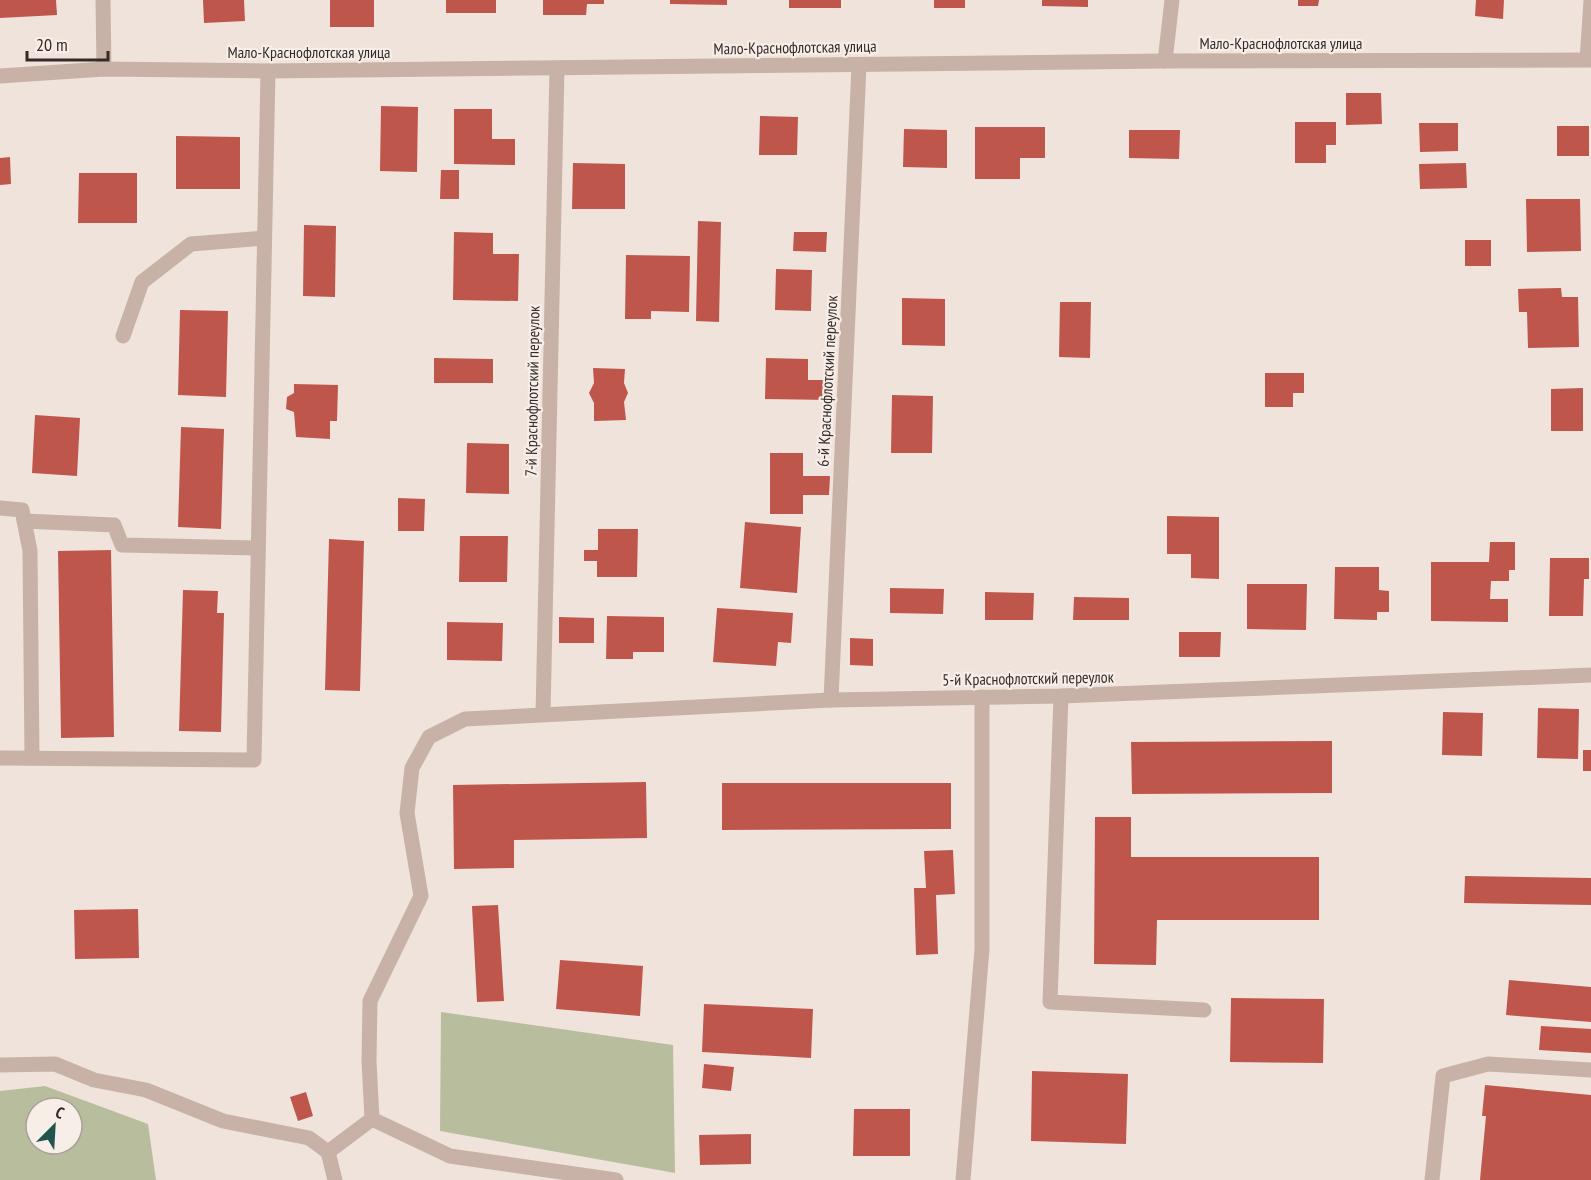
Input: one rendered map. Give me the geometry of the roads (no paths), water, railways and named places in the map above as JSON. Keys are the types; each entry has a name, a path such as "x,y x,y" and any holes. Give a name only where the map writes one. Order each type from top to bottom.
{"street":[{"path":"103,0 104,69"},
{"path":"1165,61 1172,0"},
{"path":"1589,60 1591,1"},
{"name":"Мало-Краснофлотская улица","path":"0,76 104,69 268,71 1165,61 1589,60"},
{"name":"6-й Краснофлотский переулок","path":"831,700 859,64"},
{"name":"7-й Краснофлотский переулок","path":"543,714 557,69"},
{"path":"0,758 254,760 268,71"},
{"path":"123,336 142,282 191,244 264,238"},
{"path":"0,508 22,510 30,551 32,758"},
{"path":"24,521 114,525 122,545 258,548"},
{"name":"5-й Краснофлотский переулок","path":"372,1119 369,1060 370,1001 421,896 407,813 412,768 429,737 465,719 831,700 1061,696 1591,675"},
{"path":"1061,696 1050,1002 1204,1010"},
{"path":"963,1180 982,949 982,697"},
{"path":"0,1065 55,1064 94,1080 146,1090 223,1120 309,1138 328,1152 335,1180"},
{"path":"1432,1180 1443,1076 1488,1064 1591,1070"},
{"path":"328,1152 372,1119 450,1156 616,1180"}]}
